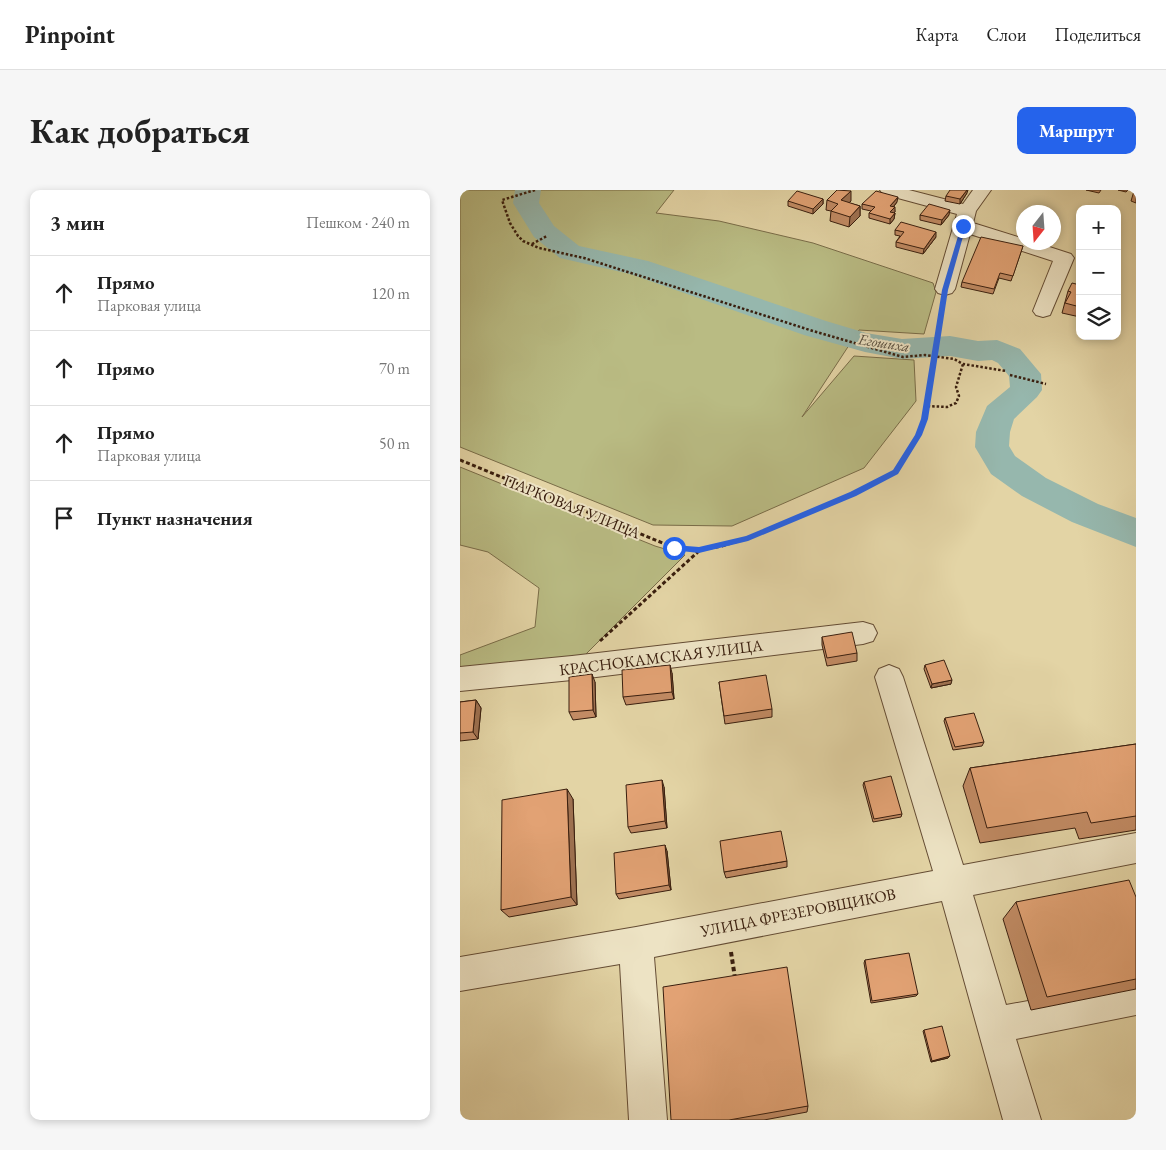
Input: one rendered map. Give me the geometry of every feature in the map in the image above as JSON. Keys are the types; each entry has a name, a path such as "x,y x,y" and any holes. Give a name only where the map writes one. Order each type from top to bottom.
{"street":[{"path":"889,190 1064,258 1043,312"},
{"path":"945,290 965,218 982,190"},
{"name":"КРАСНОКАМСКАЯ УЛИЦА","path":"460,679 572,668 862,633"},
{"path":"889,677 996,1025 1022,1120"},
{"name":"УЛИЦА ФРЕЗЕРОВЩИКОВ","path":"460,974 636,944 1136,848"},
{"path":"636,944 648,1120"},
{"path":"996,1025 1136,998"}],"path":[{"path":"535,190 502,200 510,222 519,238 553,254 584,258 845,341 903,357 925,355 954,359 963,364 1006,371"},
{"path":"531,244 547,236"},
{"name":"ПАРКОВАЯ УЛИЦА","path":"460,460 674,548 699,550 748,538 853,494 896,472 918,435 928,406 945,290"},
{"path":"928,406 948,406 956,403 958,396 956,387 963,364"},
{"path":"1010,375 1046,384"},
{"path":"572,668 699,550"},
{"path":"730,944 735,981"}],"green space":[{"path":"460,190 674,190 656,213 719,221 813,243 933,283 936,292 924,334 859,330 802,417 854,356 914,360 916,401 864,468 732,526 653,525 460,447"},
{"path":"460,467 655,546 685,555 572,668 460,679 460,655 535,627 539,588 488,552 460,545"}],"building":[{"path":"837,190 851,191 841,200 860,206 850,217 831,211 838,204 827,200"},
{"path":"950,190 967,190 960,199 946,196"},
{"path":"797,191 823,199 813,209 788,201"},
{"path":"876,191 898,197 890,206 895,207 890,212 895,213 890,219 869,213 875,207 862,204"},
{"path":"929,204 950,210 942,220 920,215"},
{"path":"901,222 936,232 924,249 896,242 904,232 895,230"},
{"path":"981,237 1016,244 1016,250 1022,250 1013,276 1000,273 994,289 962,282"},
{"path":"1072,283 1076,284 1076,306 1065,303 1071,292 1068,291"},
{"path":"852,632 857,653 827,658 822,637"},
{"path":"944,660 952,680 932,684 925,665"},
{"path":"670,665 672,692 623,697 622,670"},
{"path":"592,674 593,710 569,712 569,677"},
{"path":"766,675 772,709 724,716 719,682"},
{"path":"476,700 473,732 460,733 460,702"},
{"path":"974,713 984,742 955,747 945,718"},
{"path":"1136,744 1136,816 1091,823 1087,812 987,828 970,768"},
{"path":"891,776 902,814 874,819 864,782"},
{"path":"662,780 665,821 628,827 626,785"},
{"path":"567,789 571,897 501,910 502,800"},
{"path":"781,831 787,861 724,872 720,841"},
{"path":"665,845 669,885 616,894 614,853"},
{"path":"1129,880 1136,897 1136,979 1047,997 1016,902"},
{"path":"909,953 918,994 872,1001 865,960"},
{"path":"787,967 808,1106 729,1120 671,1120 663,987"},
{"path":"942,1026 950,1056 932,1061 924,1030"}],"waterway":[{"name":"Егошиха","path":"528,190 526,203 544,231 570,252 638,267 815,328 865,342 902,349 950,346 978,351 997,350 1009,356 1025,374 1026,390 999,414 993,432 992,447 1003,465 1034,487 1085,513 1136,533"}],"route":[{"path":"674,548 699,550 722,546 748,538 853,494 896,472 918,435 928,406 945,290 963,226"}]}
